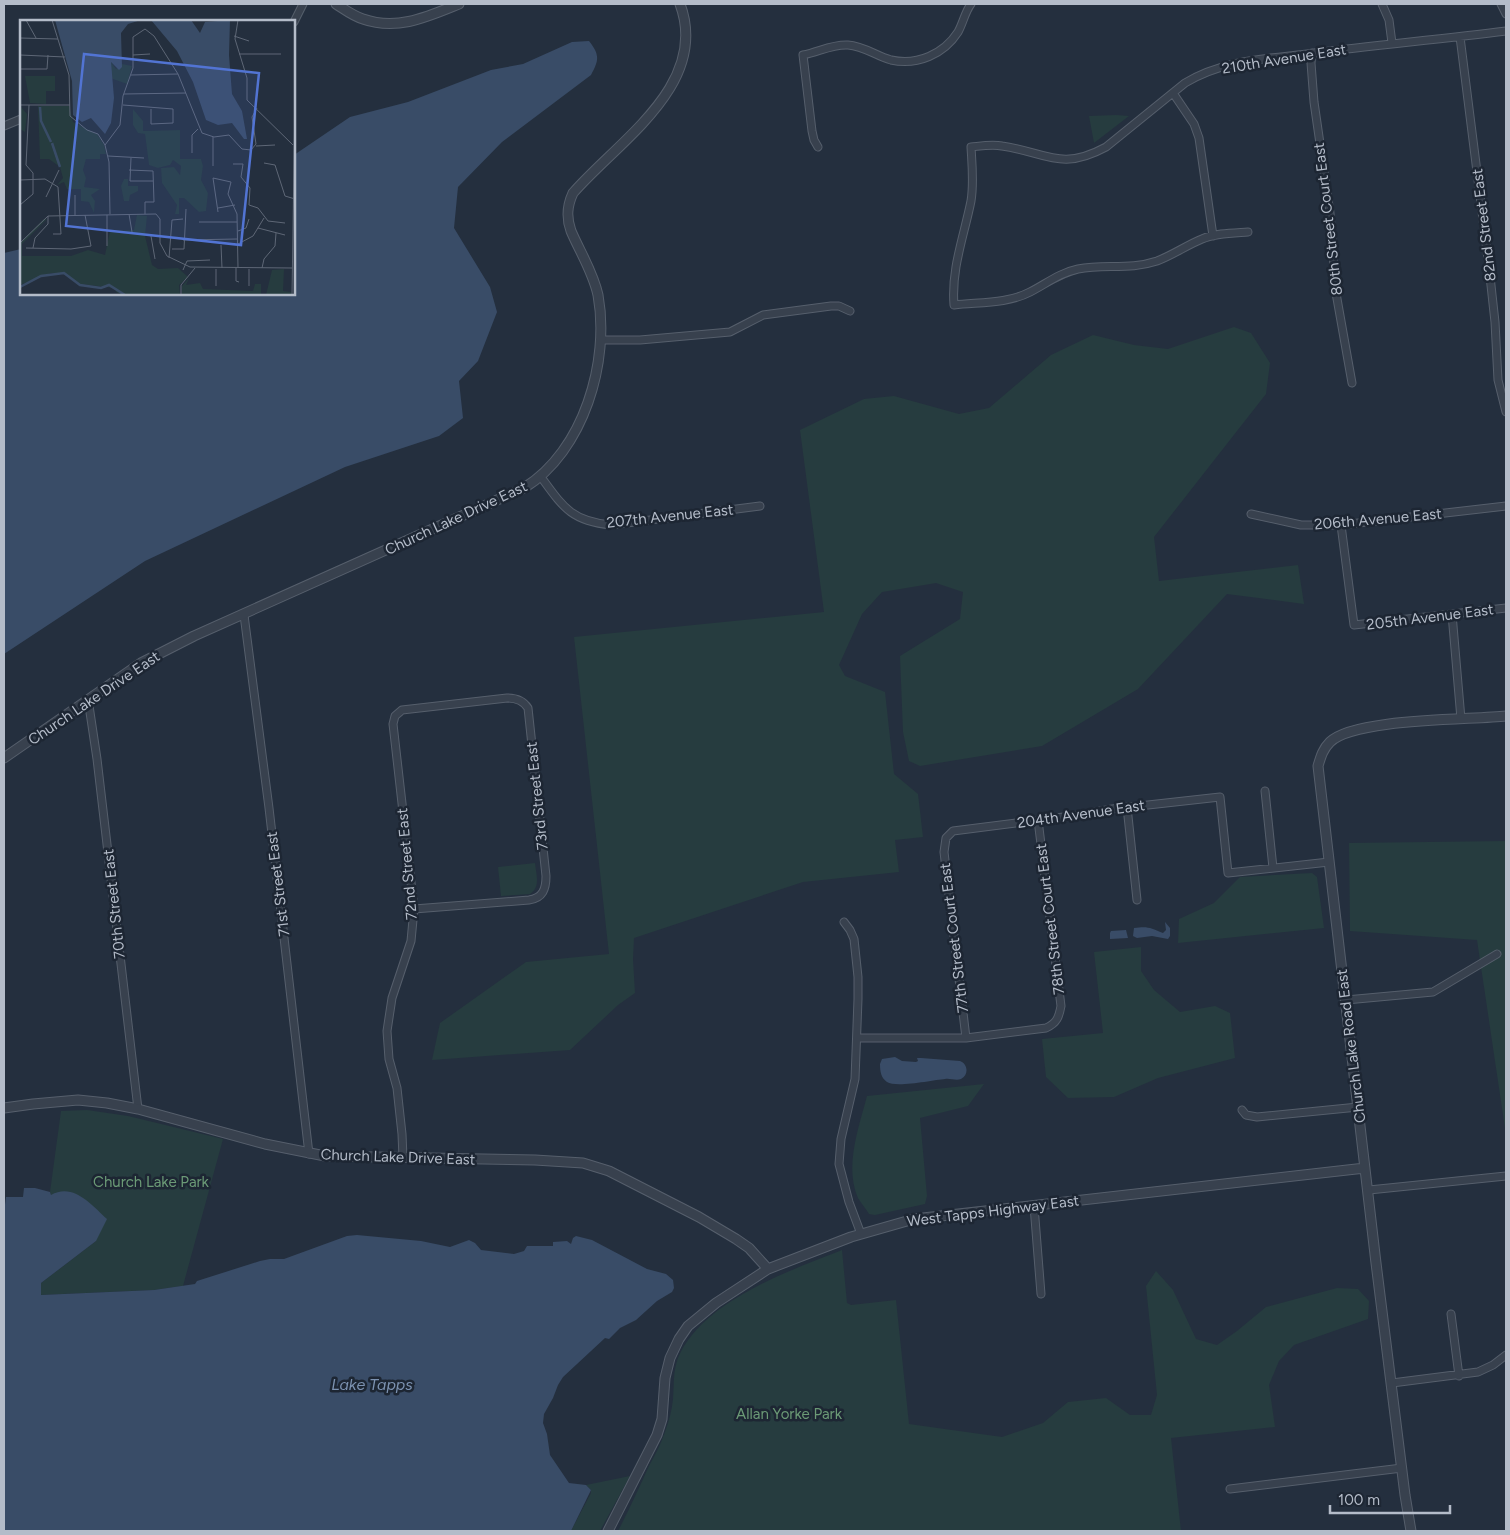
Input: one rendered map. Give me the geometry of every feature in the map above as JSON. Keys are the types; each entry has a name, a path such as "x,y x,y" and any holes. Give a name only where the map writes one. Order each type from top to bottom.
{"street":[{"path":"295,20 303,4"},
{"path":"336,4 361,19 390,24 417,21 459,4"},
{"name":"Church Lake Drive East","path":"4,758 141,663 524,488 541,477 558,460 572,439 582,418 594,380 600,340 599,306 595,284 568,223 568,206 574,193 586,179 665,98 674,81 684,52 686,37 684,16 680,4"},
{"path":"818,147 812,131 803,56 829,47 846,45 864,48 893,60 909,61 926,58 936,53 952,40 971,4"},
{"path":"1382,4 1389,20 1392,43"},
{"path":"1501,4 1506,14"},
{"name":"210th Avenue East","path":"1213,236 1204,238 1158,261 1127,268 1080,269 1067,272 1029,293 1012,298 954,305 956,260 971,201 973,184 971,147 999,145 1055,159 1072,160 1106,147 1172,93 1198,75 1229,64 1506,30"},
{"name":"82nd Street East","path":"1460,36 1490,267 1499,385 1506,412"},
{"name":"80th Street Court East","path":"1312,54 1313,92 1330,213 1336,293 1352,383"},
{"path":"1172,93 1194,124 1199,138 1213,236 1248,232"},
{"path":"4,126 20,118"},
{"path":"600,340 640,340 730,332 763,315 832,306 839,306 850,311"},
{"name":"207th Avenue East","path":"541,477 558,500 571,513 578,518 598,524 611,525 760,506"},
{"name":"206th Avenue East","path":"1252,514 1301,525 1341,525 1506,506"},
{"name":"205th Avenue East","path":"1341,525 1354,625 1506,608"},
{"path":"1452,614 1461,719"},
{"name":"71st Street East","path":"244,615 269,808 309,1154"},
{"name":"72nd Street East","path":"403,1158 398,1097 390,1059 387,1032 392,998 412,941 414,909 393,724 395,716 402,710 507,698 522,701"},
{"name":"70th Street East","path":"88,699 138,1109"},
{"name":"73rd Street East","path":"414,909 535,900 544,892 546,876 528,708 522,701"},
{"name":"Church Lake Road East","path":"1411,1531 1376,1263 1369,1190 1318,766 1322,751 1330,742 1342,735 1390,724 1506,716"},
{"path":"1265,791 1273,868 1329,862"},
{"name":"204th Avenue East","path":"946,838 958,829 1220,797 1228,872 1273,868"},
{"path":"1127,807 1137,900"},
{"name":"78th Street Court East","path":"966,1038 1046,1028 1055,1024 1058,1018 1061,1006 1038,820"},
{"name":"77th Street Court East","path":"946,838 944,852 966,1038"},
{"path":"844,922 854,939 858,977 858,1038 855,1079 841,1139 839,1164 860,1234"},
{"path":"1346,1000 1433,992 1497,954"},
{"path":"858,1038 966,1038"},
{"name":"Church Lake Drive East","path":"4,1108 78,1100 138,1109 265,1144 309,1154 358,1158 568,1161 598,1167 663,1198 736,1239 749,1248 768,1269"},
{"path":"1242,1110 1246,1115 1257,1117 1358,1107"},
{"name":"West Tapps Highway East","path":"608,1531 657,1436 664,1410 667,1369 673,1349 679,1339 688,1326 716,1303 768,1269 860,1234 897,1223 935,1215 1034,1206 1365,1168"},
{"path":"1369,1190 1506,1176"},
{"path":"1034,1206 1041,1294"},
{"path":"1451,1314 1459,1376"},
{"path":"1392,1383 1459,1376 1483,1371 1506,1355"},
{"path":"1230,1489 1402,1468"}],"green space":[{"path":"1089,116 1129,116 1094,143"},
{"path":"1234,327 1251,333 1270,363 1266,394 1154,537 1159,581 1298,565 1304,604 1227,594 1138,689 1042,746 920,766 909,761 903,732 900,656 960,619 963,592 936,583 882,592 862,614 839,665 845,676 885,692 894,774 918,794 923,837 895,840 899,872 803,882 634,938 635,993 618,1005 570,1050 432,1060 440,1023 526,962 609,954 574,637 824,612 800,430 864,399 894,396 959,414 989,408 1051,355 1093,335 1134,345 1168,349"},
{"path":"1506,841 1506,1135 1477,940 1350,931 1349,843"},
{"path":"535,863 537,884 530,894 501,896 498,867"},
{"path":"1312,873 1317,877 1324,928 1178,943 1179,919 1214,903 1240,877"},
{"path":"1141,947 1141,971 1154,990 1180,1012 1215,1006 1230,1013 1235,1058 1158,1078 1114,1097 1068,1098 1046,1077 1042,1039 1103,1033 1094,952"},
{"path":"984,1084 968,1106 920,1118 927,1196 925,1204 875,1215 869,1214 858,1198 852,1173 854,1147 867,1096"},
{"name":"Church Lake Park","path":"87,1110 128,1116 223,1139 183,1286 154,1290 40,1295 41,1283 96,1241 50,1192 61,1111"},
{"name":"Allan Yorke Park","path":"842,1250 847,1303 851,1305 896,1300 909,1424 1002,1437 1043,1423 1068,1402 1106,1398 1130,1415 1151,1415 1157,1395 1146,1286 1156,1271 1173,1290 1196,1339 1217,1345 1266,1307 1337,1288 1358,1289 1369,1301 1368,1319 1294,1345 1279,1361 1269,1385 1275,1427 1171,1438 1181,1531 618,1531 658,1449 669,1420 676,1363 690,1338 706,1320 726,1304 749,1290 773,1278"},
{"path":"630,1476 600,1531 571,1531 591,1493 591,1490 586,1485"}],"water":[{"path":"589,41 595,50 597,61 591,75 502,142 458,187 454,228 490,287 497,312 478,361 459,381 463,418 439,436 345,467 145,561 4,654 4,253 20,249 20,295 295,295 295,154 350,117 408,102 491,70 523,64 572,42"},
{"path":"1165,922 1170,928 1168,939 1152,936 1137,938 1133,936 1134,928 1139,927 1163,933 1166,930"},
{"path":"1126,930 1128,938 1110,939 1111,931"},
{"path":"895,1057 902,1061 916,1062 918,1061 917,1058 960,1061 965,1065 966,1072 964,1077 959,1080 947,1079 892,1084 883,1078 880,1064 882,1059"},
{"name":"Lake Tapps","path":"24,1188 35,1188 50,1192 51,1195 67,1191 74,1193 82,1197 107,1219 96,1241 41,1283 41,1295 154,1290 195,1284 197,1281 260,1261 284,1259 347,1236 357,1235 421,1241 450,1247 469,1240 475,1243 481,1250 514,1254 524,1251 527,1246 553,1246 553,1242 567,1241 571,1244 576,1236 592,1240 647,1269 666,1274 673,1280 674,1288 672,1292 657,1301 636,1320 620,1328 609,1339 605,1338 563,1377 544,1414 543,1423 547,1434 550,1455 569,1483 586,1485 591,1490 571,1531 4,1531 4,1212 6,1197 23,1197"}]}
